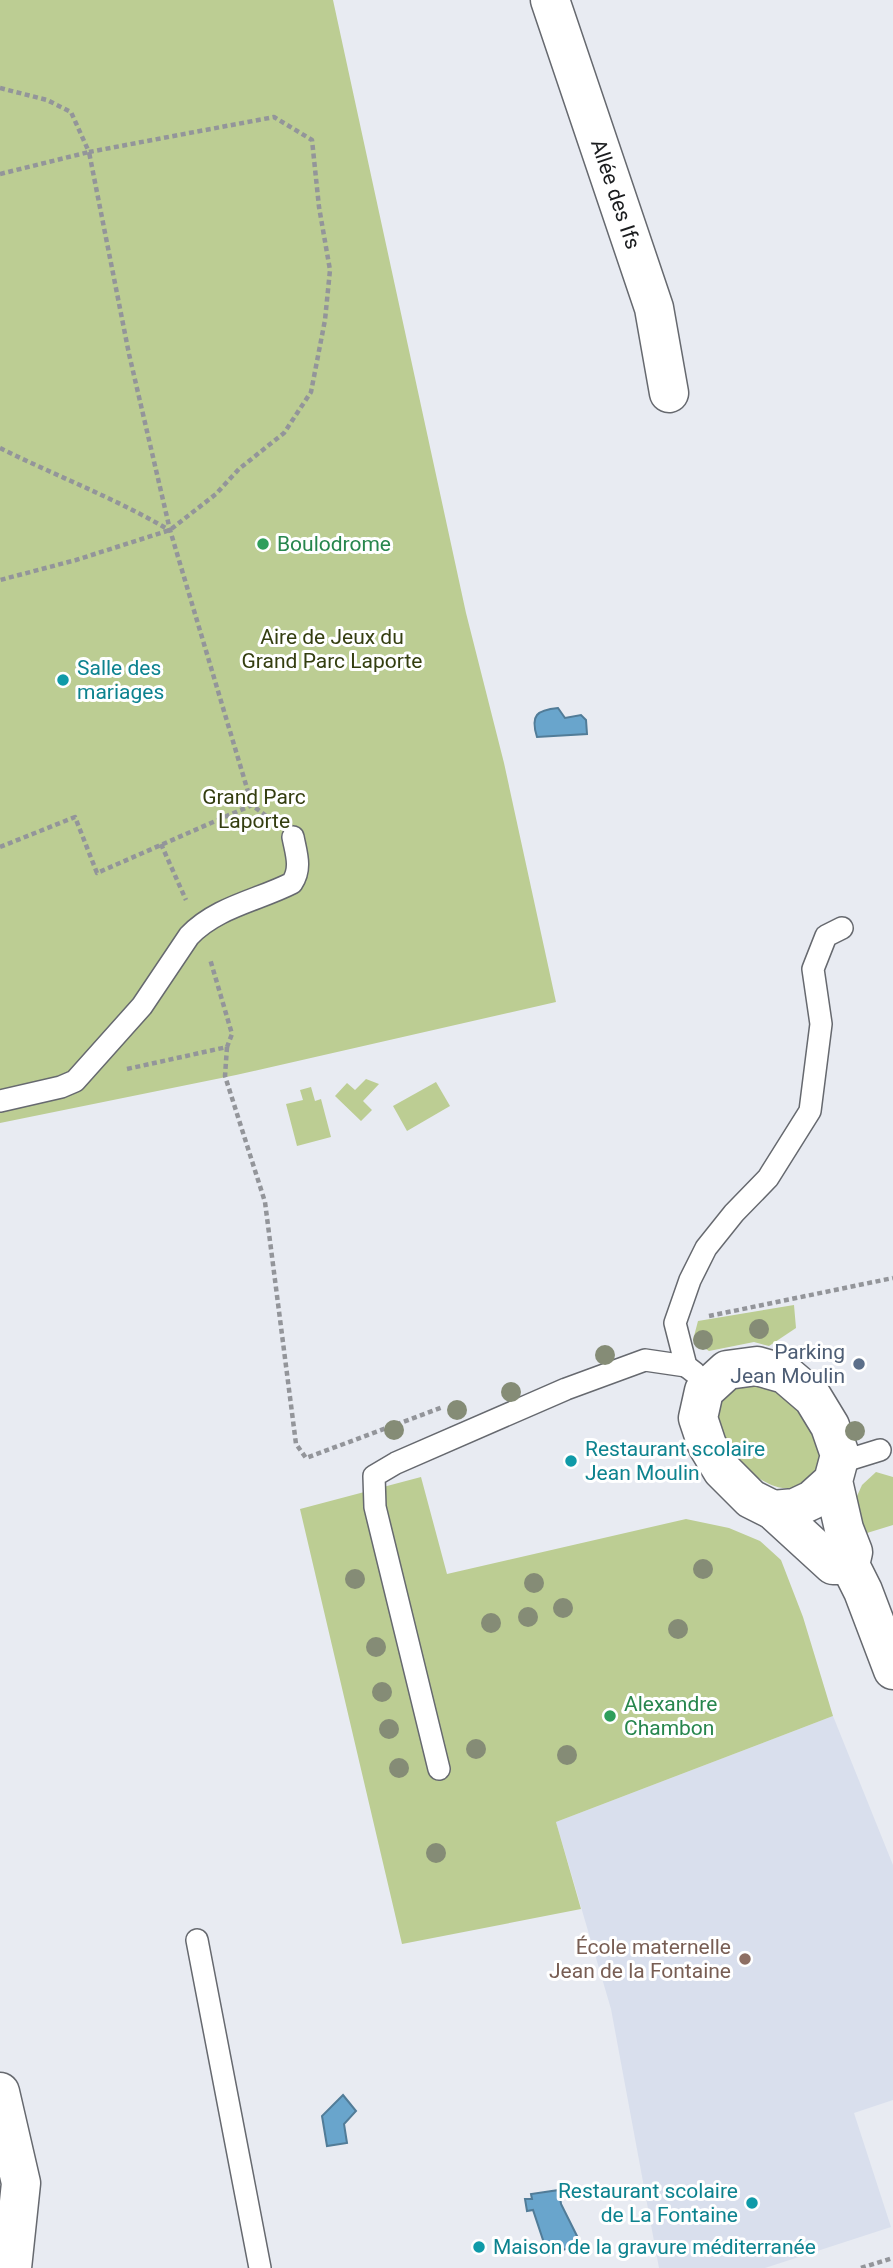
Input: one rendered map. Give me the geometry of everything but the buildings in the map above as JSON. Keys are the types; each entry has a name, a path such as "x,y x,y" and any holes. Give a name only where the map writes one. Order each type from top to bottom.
{"street":[{"name":"Allée des Ifs","path":"551,0 654,307 669,393"},
{"path":"773,1510 795,1508 812,1500 836,1472 841,1455 830,1426 813,1398 785,1374 757,1366 698,1376 704,1391 698,1418 707,1445 722,1470 751,1499 773,1510 833,1565 850,1565"},
{"path":"836,1472 844,1529 853,1552 850,1565 863,1591 893,1670"},
{"path":"0,2092 21,2183 12,2268"}],"lane":[{"path":"0,1101 61,1087 75,1081 142,1006 194,931 232,908 292,883 299,867 293,836"},
{"path":"698,1376 675,1322 690,1280 706,1248 734,1213 768,1178 810,1111 821,1024 813,969 826,936 842,928"},
{"path":"439,1769 374,1507 374,1476 566,1389 645,1360 698,1376"},
{"path":"836,1472 880,1450"},
{"path":"197,1940 260,2268"}],"path":[{"path":"0,88 47,100 71,112 89,152 129,354 170,530 252,805 293,836"},
{"path":"0,174 89,152 274,117 312,140 319,207 330,270 325,320 311,391 284,433 239,468 216,494 170,530 76,560 0,580"},
{"path":"0,448 129,506 170,530"},
{"path":"0,847 75,817 97,873 252,805"},
{"path":"161,844 194,931 207,950 232,1034 227,1047 225,1076 265,1202 296,1444 306,1458"},
{"path":"75,1081 227,1047"},
{"path":"675,1322 893,1278"},
{"path":"861,2268 893,2258"}],"shaded area":[{"name":"École maternelle Jean de la Fontaine","path":"833,1716 893,1865 893,2100 854,2113 891,2227 765,2268 659,2268 611,2009 556,1822"}],"green space":[{"name":"Grand Parc Laporte","path":"0,0 333,0 466,613 504,763 556,1002 236,1075 0,1123"},
{"path":"366,1079 379,1084 363,1101 372,1110 361,1121 335,1096 347,1083 355,1090"},
{"path":"436,1082 450,1106 407,1131 393,1106"},
{"path":"311,1087 315,1101 321,1099 331,1137 297,1146 286,1104 303,1100 300,1090"},
{"path":"794,1305 796,1328 769,1346 754,1342 709,1351 693,1340 698,1321"},
{"path":"740,1377 800,1397 823,1461 800,1485 785,1488 766,1482 743,1467 727,1449 720,1429 717,1395"},
{"path":"876,1472 893,1477 893,1525 867,1533 853,1505 862,1485"},
{"path":"421,1477 447,1574 686,1519 729,1528 760,1541 781,1560 803,1617 833,1716 556,1822 581,1909 402,1944 300,1509"}],"water":[{"path":"558,708 565,718 581,715 586,720 587,734 537,737 534,723 537,715 545,710"},
{"path":"343,2095 356,2111 344,2124 347,2143 327,2146 322,2116"},
{"path":"559,2190 561,2204 581,2244 548,2255 533,2210 527,2211 525,2199 532,2199 531,2194"}],"place":[{"name":"Boulodrome","path":"263,544"},
{"name":"Salle des mariages","path":"63,680"},
{"name":"Parking Jean Moulin","path":"859,1364"},
{"name":"Restaurant scolaire Jean Moulin","path":"571,1461"},
{"name":"Alexandre Chambon","path":"610,1716"},
{"name":"École maternelle Jean de la Fontaine","path":"745,1959"},
{"name":"Restaurant scolaire de La Fontaine","path":"752,2203"},
{"name":"Maison de la gravure méditerranée","path":"479,2247"}],"park label":[{"name":"Aire de Jeux du Grand Parc Laporte","path":"332,649"}]}
